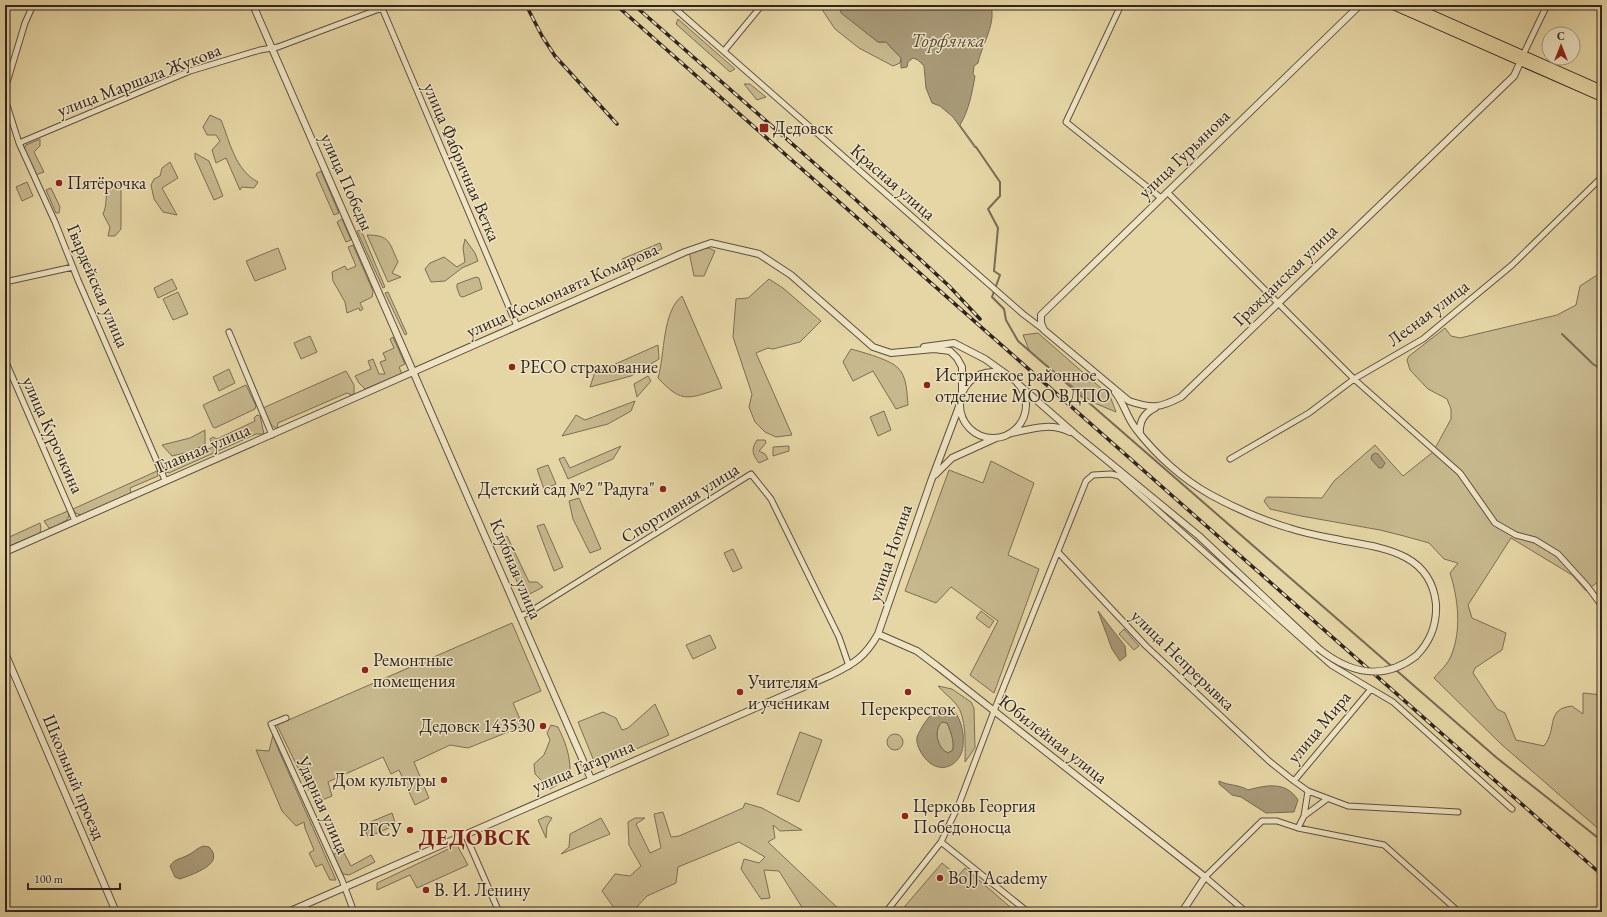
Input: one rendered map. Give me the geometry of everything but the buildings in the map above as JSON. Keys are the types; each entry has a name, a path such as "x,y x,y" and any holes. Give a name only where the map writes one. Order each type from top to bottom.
{"main road":[{"path":"1393,5 1602,90"},
{"path":"1410,5 1602,97"}],"street":[{"path":"5,89 25,23 33,5"},
{"name":"улица Победы","path":"252,5 414,372"},
{"name":"улица Маршала Жукова","path":"19,143 190,71 271,47 278,47 390,5"},
{"name":"Красная улица","path":"671,5 1011,304 1044,330"},
{"path":"724,52 762,5"},
{"path":"1121,5 1066,122 1161,198"},
{"name":"улица Гурьянова","path":"1044,330 1040,318 1044,311 1360,5"},
{"path":"1522,58 1547,5"},
{"name":"улица Фабричная Ветка","path":"382,8 516,326"},
{"name":"Гражданская улица","path":"1044,330 1129,401 1147,407 1162,406 1181,397 1514,76 1522,58"},
{"name":"Гвардейская улица","path":"5,99 5,103 19,143 55,222 165,480"},
{"name":"Лесная улица","path":"1230,459 1309,413 1354,379 1423,339 1512,265 1602,177"},
{"path":"1167,192 1279,302 1354,379 1460,473 1495,523 1516,535 1535,540 1558,554 1587,586 1602,606"},
{"name":"улица Космонавта Комарова","path":"414,372 702,245 712,243 759,254 782,268 873,347 891,353 915,350"},
{"path":"5,282 73,267"},
{"path":"229,332 272,435"},
{"path":"915,350 935,344 954,343 986,359 1010,377 1075,434 1199,536 1318,648 1345,666 1367,672 1389,670 1403,665 1416,656 1429,638 1434,624 1436,609 1432,587 1424,574 1414,563 1402,554 1382,547 1290,529 1267,521 1210,494 1181,474 1152,449 1133,425 1118,396 1109,385"},
{"path":"915,350 950,351 954,354 962,367 962,395 960,404 962,416 972,429 987,437 998,437"},
{"name":"улица Курочкина","path":"5,360 75,521"},
{"name":"Главная улица","path":"5,552 165,480 272,435 414,372"},
{"name":"Клубная улица","path":"414,372 591,779"},
{"path":"962,395 968,384 982,374 994,372 1010,377"},
{"path":"1008,434 1018,426 1025,411 1025,400 1018,384"},
{"name":"улица Ногина","path":"878,634 931,481 960,404"},
{"path":"1140,434 1140,423 1146,413 1162,406"},
{"path":"931,481 938,471 952,458 998,437 1047,426 1059,428 1075,434"},
{"name":"Спортивная улица","path":"520,616 528,613 751,474 771,499 839,638 849,666"},
{"path":"886,912 941,842 959,804 994,711 1089,477 1101,474 1119,476 1331,666 1371,689"},
{"name":"улица Непрерывка","path":"1058,552 1146,646 1269,761 1294,781"},
{"name":"улица Гагарина","path":"288,912 849,666 858,661 870,648 878,634"},
{"name":"Юбилейная улица","path":"878,634 917,651 1204,877"},
{"name":"Школьный проезд","path":"5,653 116,912"},
{"name":"улица Мира","path":"1298,828 1304,816 1308,791 1294,781 1371,689 1393,702 1512,809"},
{"name":"Ударная улица","path":"286,718 271,724 345,887 354,912"},
{"path":"1308,791 1348,806 1458,812"},
{"path":"1304,816 1327,799"},
{"path":"1182,912 1204,877 1262,820 1277,821 1298,828 1384,845 1459,912"},
{"path":"465,834 499,912"},
{"path":"941,842 1028,912"},
{"path":"1204,877 1246,912"}],"shaded area":[{"path":"827,5 840,5 841,12 878,42 886,42 901,58 900,63 893,66 859,48 835,29 823,11"},
{"path":"678,19 735,69 730,72 676,24"},
{"path":"744,84 750,84 766,97 757,100"},
{"path":"210,115 221,120 234,155 250,177 258,182 254,188 242,187 240,190 226,158 216,163 212,150 220,141 216,135 207,135 203,127"},
{"path":"40,139 40,146 34,152 44,172 35,175 24,149 26,145"},
{"path":"195,153 209,161 223,196 214,200 195,158"},
{"path":"170,162 178,178 162,188 177,215 163,212 154,199 151,185 154,179 160,176 162,168"},
{"path":"321,171 339,213 334,215 316,174"},
{"path":"118,180 121,191 121,229 115,236 108,236 110,227 103,214 106,204 106,196 112,184"},
{"path":"27,182 33,196 22,201 16,187"},
{"path":"51,188 60,207 59,213 56,213 46,190"},
{"path":"342,219 351,240 346,242 337,222"},
{"path":"361,230 385,287 383,288 357,231"},
{"path":"367,235 380,236 388,241 398,262 392,273 401,277 388,282"},
{"path":"465,239 475,253 478,261 462,268 445,281 431,282 425,269 430,263 444,257 457,267 465,262 463,248"},
{"path":"660,243 662,249 624,265 622,259"},
{"path":"353,245 373,291 372,297 360,303 363,309 360,311 359,308 347,313 345,302 333,281 332,272 345,266 347,270 356,266 348,247"},
{"path":"278,248 286,269 255,281 246,261"},
{"path":"709,248 715,251 704,276 694,276 689,252"},
{"path":"1602,274 1602,581 1599,581 1586,591 1572,575 1511,538 1468,605 1472,618 1506,633 1502,650 1475,668 1473,673 1497,709 1505,713 1516,740 1544,746 1548,739 1555,715 1558,711 1572,706 1583,714 1583,693 1602,695 1602,832 1501,744 1434,678 1448,662 1457,636 1457,603 1450,573 1458,563 1444,559 1429,543 1380,530 1270,509 1264,501 1267,497 1322,498 1334,481 1375,445 1403,476 1433,452 1451,419 1451,409 1447,399 1428,389 1410,370 1407,360 1409,356 1445,328 1451,336 1460,338 1557,315 1576,305 1580,286 1597,275"},
{"path":"476,277 479,278 482,289 463,297 460,296 457,284"},
{"path":"172,279 177,289 158,298 154,288"},
{"path":"769,279 783,288 821,321 800,342 773,349 768,348 756,353 792,435 776,437 765,432 755,422 749,407 752,394 733,337 736,299 748,298"},
{"path":"178,292 188,314 173,320 163,299"},
{"path":"388,292 407,334 405,335 385,293"},
{"path":"682,296 722,388 687,397 681,396 674,392 658,378 667,323 676,303"},
{"path":"1038,333 1110,396 1116,412 1092,402 1030,352 1023,335"},
{"path":"310,336 317,352 301,359 294,343"},
{"path":"393,337 405,364 399,367 402,374 365,389 355,376 371,369 368,361 373,359 379,374 385,374 380,362 386,360 383,353 394,348 390,339"},
{"path":"658,345 659,359 631,376 590,387 597,366 602,370"},
{"path":"851,349 883,359 898,368 905,380 908,405 896,409 873,371 853,381 843,362"},
{"path":"229,369 235,383 219,391 213,377"},
{"path":"346,371 354,385 354,393 352,395 347,393 278,423 277,429 271,425 263,408"},
{"path":"648,376 651,381 637,397 634,384"},
{"path":"246,385 256,406 255,409 215,428 213,427 203,405"},
{"path":"635,401 631,411 608,424 562,436 576,415 585,420"},
{"path":"884,411 891,430 878,436 870,417"},
{"path":"257,415 260,416 264,434 256,434 169,473 163,468 213,447 210,439 213,437 217,439 255,421 254,418"},
{"path":"205,430 205,445 189,452 172,456 162,445 190,438"},
{"path":"757,440 765,440 766,443 759,451 765,454 768,459 759,463 753,452"},
{"path":"621,446 613,459 568,479 559,459 564,457 570,468"},
{"path":"789,446 789,451 773,456 773,447"},
{"path":"991,461 1034,483 1008,555 1039,569 994,693 970,675 998,621 951,587 936,603 905,591 949,470 983,483"},
{"path":"548,465 556,484 544,489 537,469"},
{"path":"157,471 158,476 130,488 131,493 81,515 75,513 73,509"},
{"path":"579,498 601,549 590,553 573,519 569,501"},
{"path":"68,511 69,516 67,520 52,528 49,528 44,521"},
{"path":"40,523 40,533 5,548 5,539"},
{"path":"544,524 563,567 554,571 537,526"},
{"path":"507,536 529,582 537,582 543,587 524,597 499,542"},
{"path":"733,549 742,568 733,572 724,553"},
{"path":"981,611 994,621 989,628 976,618"},
{"path":"512,623 541,691 513,703 523,726 468,748 450,745 414,762 429,798 415,805 399,770 391,774 383,757 328,782 332,796 315,803 277,725"},
{"path":"1124,629 1139,646 1134,650 1119,634"},
{"path":"710,635 716,648 693,659 686,645"},
{"path":"938,686 952,689 971,702 974,708 975,748 965,762 965,732 960,709"},
{"path":"655,704 669,735 596,766 578,722 603,712 616,718 622,730 628,728"},
{"path":"942,722 947,723 953,739 953,750 948,753 941,747 937,734 939,725"},
{"path":"551,725 558,727 563,738 567,748 570,770 565,774 564,781 550,789 535,774 534,764 544,755 550,740 547,733"},
{"path":"800,732 822,740 799,802 777,794"},
{"path":"895,734 901,736 903,742 901,748 895,750 889,748 887,742 889,736"},
{"path":"273,735 336,880 330,880 322,864 316,867 309,853 314,850 304,822 296,826 282,811 256,750 269,751"},
{"path":"745,803 762,808 802,830 780,831 773,825 775,838 768,842 842,912 805,912 779,871 764,870 770,898 761,899 741,869 744,859 759,863 765,857 739,842 678,867 676,883 647,896 632,912 617,912 602,891 615,874 630,876 641,866 629,845 628,822 635,818 645,818 636,824 650,853 661,848 654,814 663,812 671,837 679,836 743,808"},
{"path":"392,813 395,822 389,828 368,837 366,832 371,829 368,823"},
{"path":"547,816 552,818 547,826 546,838 538,820"},
{"path":"601,818 610,834 561,854 569,847 570,834"},
{"path":"457,845 468,865 417,888 410,875 377,890 377,883"},
{"path":"342,849 351,866 371,855 375,862 349,875 343,874 332,856"},
{"path":"942,863 958,876 965,868 1016,912 900,912"}],"water":[{"name":"Торфянка","path":"840,5 990,5 992,11 991,26 978,63 974,66 973,74 975,76 971,95 966,113 960,125 976,147 975,148 953,117 940,106 932,103 926,88 924,66 918,60 913,58 908,62 907,67 901,68 901,58 886,42 878,42 841,13"},
{"path":"1375,453 1378,454 1385,463 1382,468 1379,468 1371,459 1372,455"},
{"path":"1098,611 1125,646 1126,656 1120,661 1112,649"},
{"path":"936,709 946,709 956,713 962,729 963,746 960,756 953,764 944,767 939,767 930,763 921,753 917,741 917,737 925,722","holes":["942,722 947,723 953,743 953,750 948,753 941,747 937,734 939,725"]},
{"path":"1219,781 1248,790 1269,786 1282,787 1293,794 1298,800 1294,812 1266,813 1241,797 1232,795 1219,784"},
{"path":"204,846 209,847 213,853 211,863 206,868 186,877 180,879 175,877 170,866 172,863"}],"waterway":[{"path":"976,147 1000,182 1000,196 988,209 998,228 994,271 1000,275 992,297 1004,309 1006,320 1018,341 1497,758 1602,841"},
{"path":"1562,334 1593,364 1602,370"}],"railway":[{"path":"526,5 542,36 555,56 617,124"},
{"path":"616,5 1602,875"},
{"path":"634,5 855,199 949,286 980,319"}],"place":[{"name":"Дедовск","path":"764,128"},
{"name":"Пятёрочка","path":"59,183"},
{"name":"РЕСО страхование","path":"512,367"},
{"name":"Истринское районное отделение МОО ВДПО","path":"927,385"},
{"name":"Детский сад №2 \"Радуга\"","path":"663,489"},
{"name":"Ремонтные помещения","path":"365,670"},
{"name":"Учителям и ученикам","path":"740,692"},
{"name":"Перекресток","path":"908,692"},
{"name":"Дедовск 143530","path":"543,726"},
{"name":"Дом культуры","path":"444,780"},
{"name":"Церковь Георгия Победоносца","path":"905,816"},
{"name":"РГСУ","path":"410,830"},
{"name":"BoJJ Academy","path":"940,878"},
{"name":"В. И. Ленину","path":"426,890"}],"district":[{"name":"ДЕДОВСК","path":"475,837"}]}
